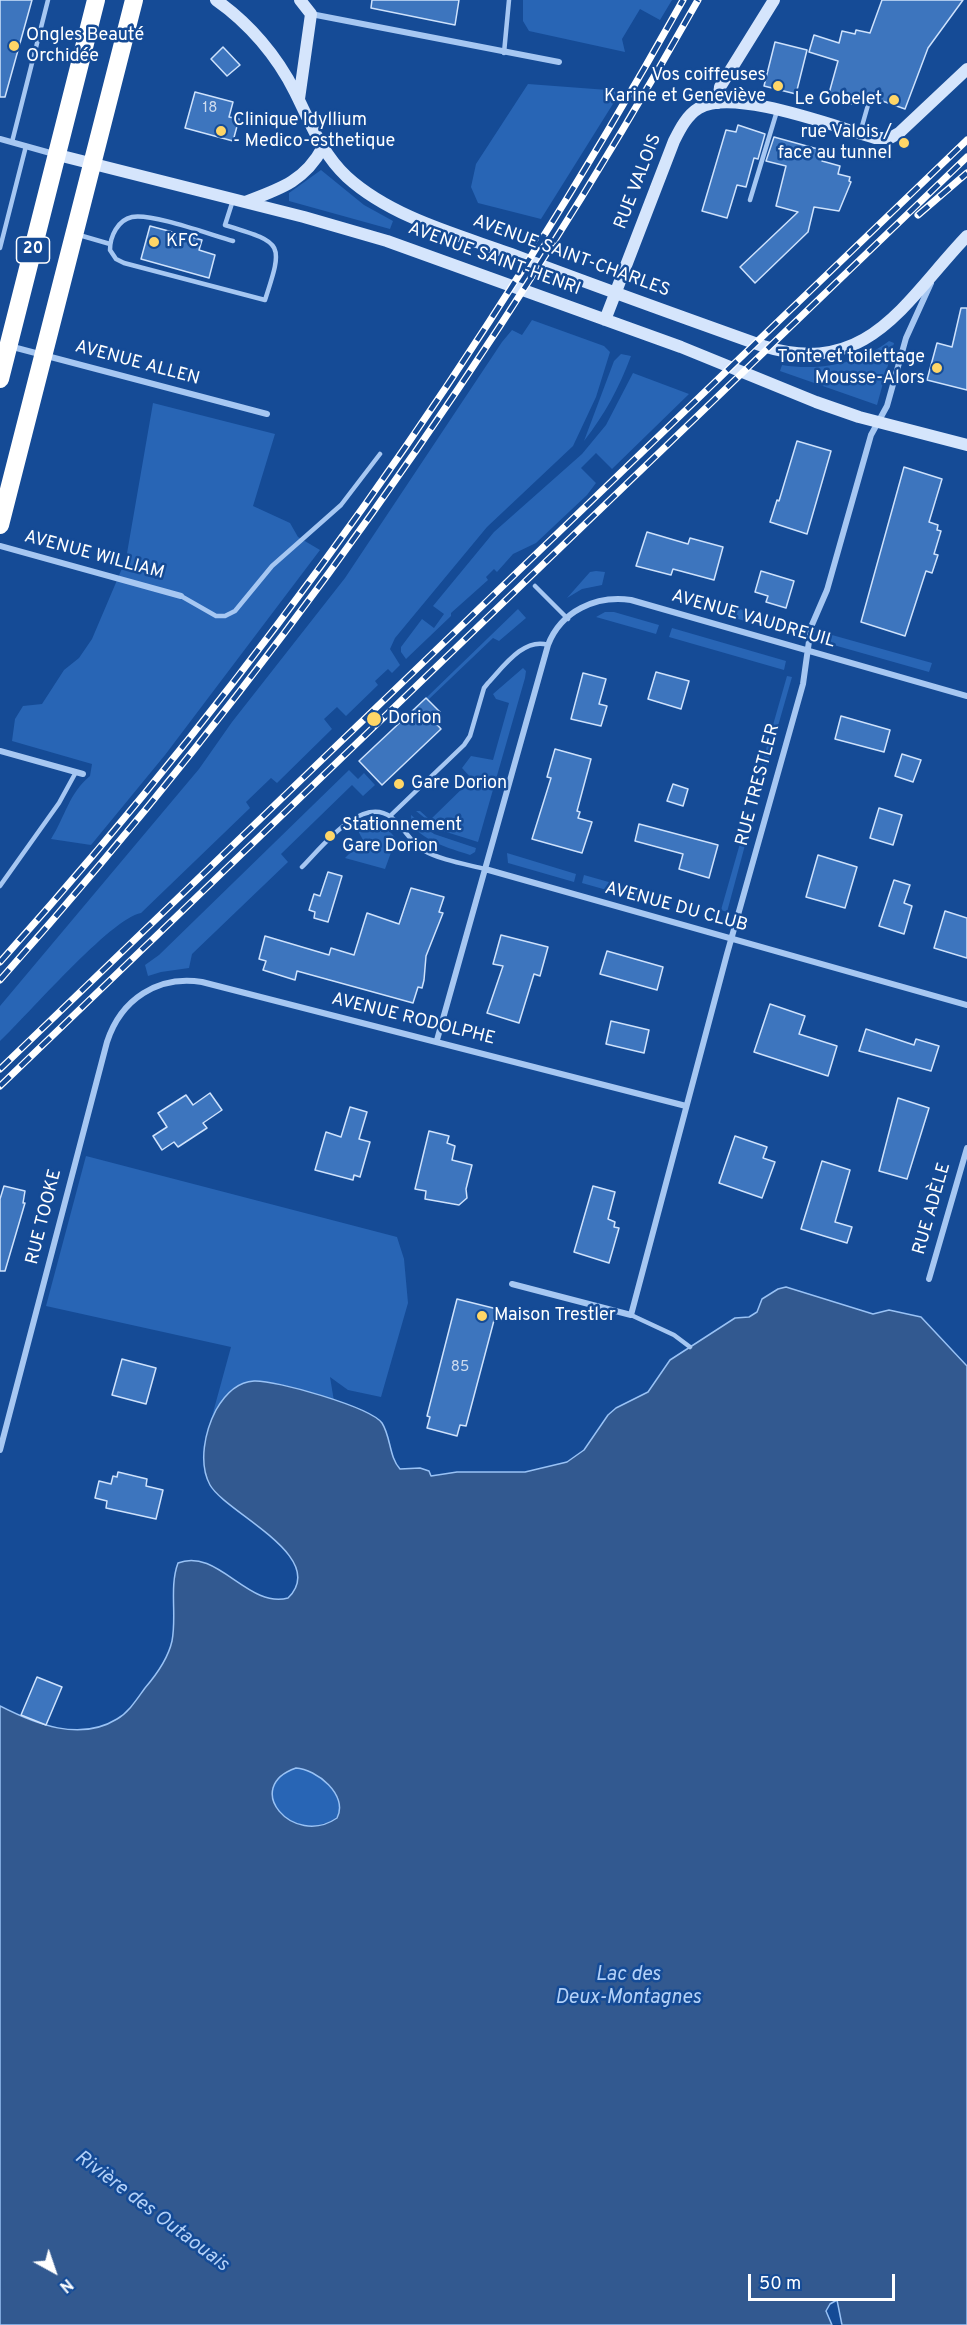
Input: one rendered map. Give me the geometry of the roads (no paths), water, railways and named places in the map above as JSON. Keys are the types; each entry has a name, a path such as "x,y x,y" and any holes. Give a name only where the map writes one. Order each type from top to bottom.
{"highway":[{"name":"20","path":"0,379 4,345 57,155 96,0"},
{"name":"20","path":"0,525 94,164 134,0"}],"main road":[{"name":"AVENUE SAINT-CHARLES","path":"216,0 240,20 266,48 299,101 323,147 336,165 358,186 411,216 615,293 788,354 814,354 852,346 883,328 908,305 967,236"},
{"path":"299,101 311,14 300,0"},
{"path":"718,103 720,87 774,0"},
{"name":"RUE VALOIS","path":"605,320 680,129 700,108 718,103 743,103 860,134 881,138 895,136 967,69"},
{"path":"239,201 277,190 300,177 312,166 323,147"},
{"name":"AVENUE SAINT-HENRI","path":"57,155 387,241 726,364 816,402 878,422 967,445"}],"street":[{"path":"311,14 559,62"},
{"name":"AVENUE SAINT-HENRI","path":"0,139 57,155"},
{"name":"RUE TRESTLER","path":"631,1315 731,938 803,684 811,627 827,590 871,435 887,406 911,325 937,271"},
{"name":"AVENUE ALLEN","path":"4,345 267,414"},
{"name":"AVENUE WILLIAM","path":"0,546 181,596"},
{"name":"AVENUE VAUDREUIL","path":"548,645 554,632 593,601 614,598 967,696"},
{"path":"437,1040 548,645"},
{"path":"0,751 80,773"},
{"name":"AVENUE DU CLUB","path":"484,869 967,1005"},
{"name":"AVENUE RODOLPHE","path":"135,999 155,985 188,980 437,1040 686,1106"},
{"name":"RUE TOOKE","path":"0,1450 106,1042 120,1014 135,999"},
{"name":"RUE ADÈLE","path":"929,1280 967,1148"},
{"path":"512,1284 631,1315"}],"lane":[{"path":"12,142 48,0"},
{"path":"504,53 509,0"},
{"path":"860,134 870,98"},
{"path":"750,200 777,111"},
{"path":"0,248 26,146"},
{"path":"233,241 139,216 123,221 110,244 111,254 124,263 265,300 278,260 276,250 270,240 225,225 239,201"},
{"path":"76,234 110,244"},
{"path":"181,596 216,616 225,616 235,611 272,566 341,505 380,454"},
{"path":"535,586 568,619"},
{"path":"302,867 358,815 371,812 390,816 464,745 488,682 527,646 541,643 548,645"},
{"path":"0,886 80,773"},
{"name":"AVENUE DU CLUB","path":"390,816 422,849 484,869"},
{"path":"631,1315 674,1335 690,1347"}],"water":[{"name":"Lac des Deux-Montagnes","path":"786,1287 873,1314 889,1310 921,1317 967,1366 967,2325 842,2325 837,2300 830,2304 826,2311 832,2325 0,2325 0,1706 43,1724 73,1730 103,1726 121,1716 158,1672 170,1648 173,1631 174,1582 178,1563 192,1560 206,1563 259,1595 273,1599 288,1598 297,1583 296,1567 286,1552 220,1496 210,1485 206,1476 204,1447 206,1437 212,1418 223,1400 236,1387 248,1382 282,1385 342,1402 374,1417 382,1423 385,1429 394,1459 400,1469 420,1468 429,1471 431,1476 457,1472 525,1472 567,1462 584,1450 608,1415 616,1408 648,1392 670,1360 735,1318 749,1317 757,1312 762,1299","holes":["296,1768 304,1769 321,1778 335,1792 340,1809 337,1818 320,1825 304,1826 290,1820 279,1811 273,1800 273,1788 280,1777"]}],"railway":[{"path":"0,962 97,851 191,736 281,620 368,500 452,378 532,254 609,128 683,0"},
{"path":"0,980 99,866 194,749 375,509 461,385 543,259 622,131 698,0"},
{"path":"0,1069 967,140"},
{"path":"0,1086 967,157"},
{"path":"918,215 967,173"}],"place":[{"name":"Ongles Beauté Orchidée","path":"14,46"},
{"name":"Vos coiffeuses Karine et Geneviève","path":"778,86"},
{"name":"Le Gobelet","path":"894,100"},
{"name":"Clinique Idyllium - Medico-esthetique","path":"221,131"},
{"name":"rue Valois / face au tunnel","path":"904,143"},
{"name":"KFC","path":"154,242"},
{"name":"Tonte et toilettage Mousse-Alors","path":"937,368"},
{"name":"Dorion","path":"374,719"},
{"name":"Gare Dorion","path":"399,784"},
{"name":"Stationnement Gare Dorion","path":"330,836"},
{"name":"Maison Trestler","path":"482,1316"}],"water label":[{"name":"Rivière des Outaouais","path":"151,2212"}]}
